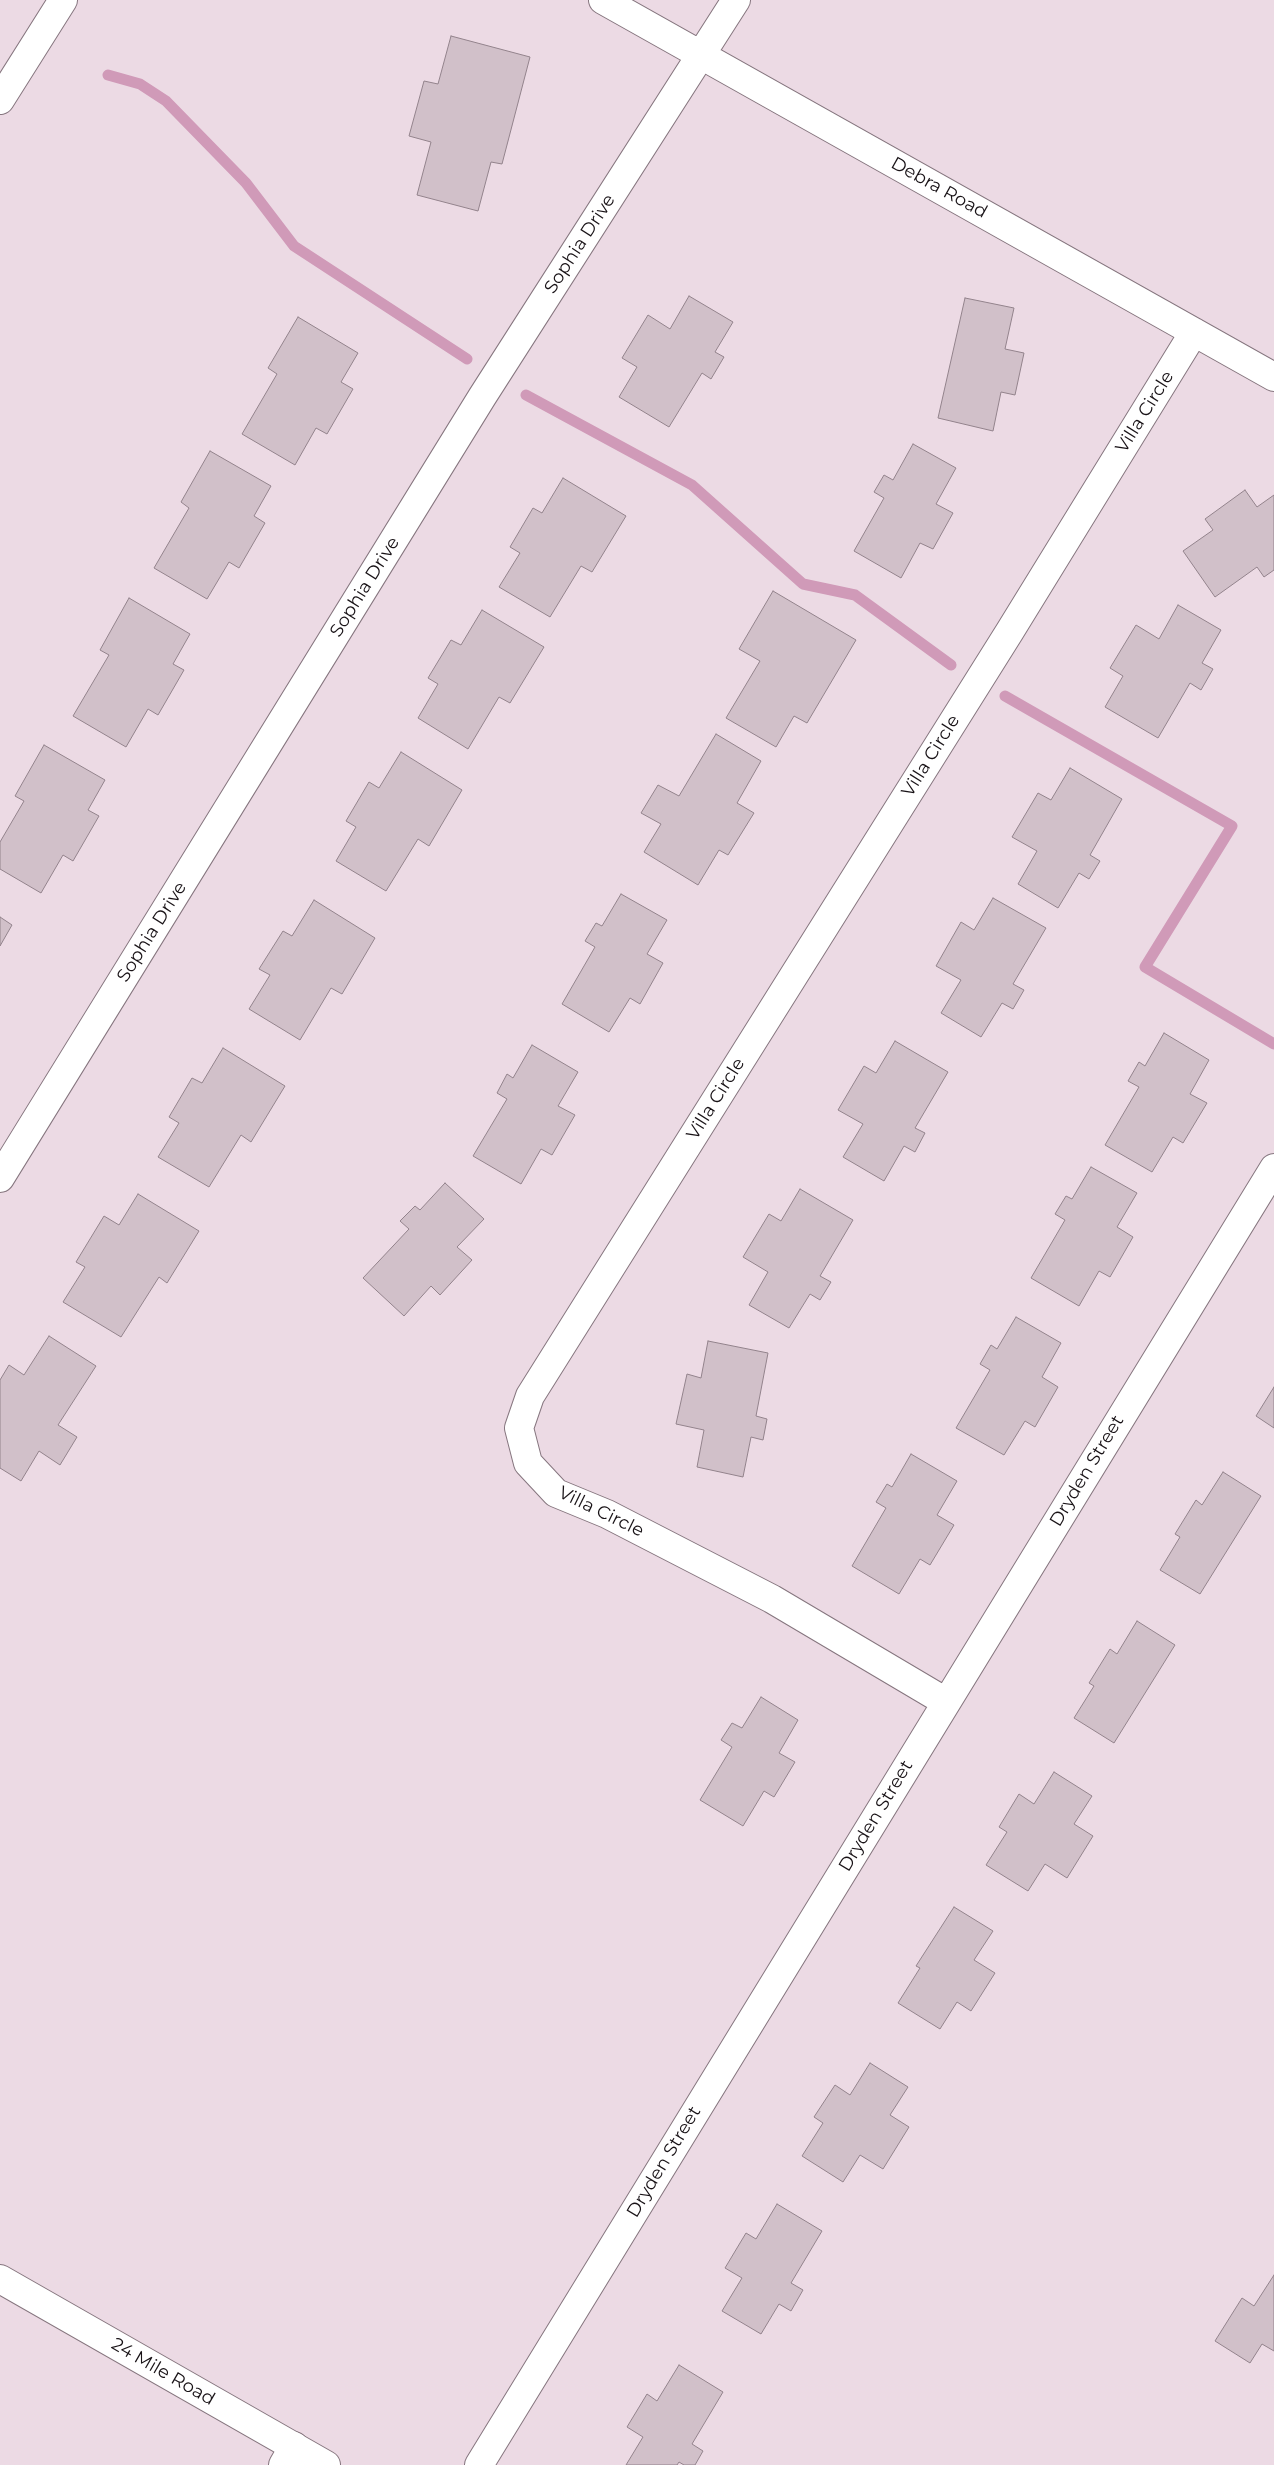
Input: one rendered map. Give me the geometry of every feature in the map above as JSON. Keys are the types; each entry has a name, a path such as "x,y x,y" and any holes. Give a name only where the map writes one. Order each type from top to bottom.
{"street":[{"path":"0,100 63,0"},
{"name":"Debra Road","path":"603,0 702,54 1274,378"},
{"name":"Sophia Drive","path":"0,1178 482,397 736,0"},
{"name":"Villa Circle","path":"946,1702 772,1599 607,1514 556,1493 528,1463 519,1428 530,1396 1000,647 1194,332"},
{"name":"Dryden Street","path":"479,2465 1274,1168"},
{"name":"24 Mile Road","path":"0,2279 288,2456 326,2465"}],"building":[{"path":"451,36 530,57 502,164 491,162 478,211 417,195 431,142 409,136 424,81 438,84"},
{"path":"689,296 733,322 715,352 724,357 711,379 702,373 669,427 619,397 637,367 622,358 648,315 670,329"},
{"path":"965,298 1014,308 1005,349 1024,353 1015,395 1001,392 993,431 938,418"},
{"path":"298,317 358,353 341,382 353,389 327,434 316,428 295,465 242,434 277,374 268,368"},
{"path":"913,444 956,468 936,504 953,513 933,549 920,543 901,578 854,551 884,498 874,492 884,475 893,480"},
{"path":"210,451 271,486 254,516 265,523 239,568 229,562 207,599 154,568 189,508 181,502"},
{"path":"563,478 626,516 592,572 581,566 550,617 499,587 520,553 510,547 533,508 542,513"},
{"path":"1245,490 1257,507 1274,495 1274,570 1264,577 1257,567 1215,597 1183,551 1213,530 1205,519"},
{"path":"773,591 856,640 807,723 794,716 776,747 726,718 760,661 739,649"},
{"path":"129,598 190,634 173,664 184,670 158,715 148,709 126,747 73,716 109,655 100,650"},
{"path":"1178,605 1221,630 1202,663 1213,669 1201,690 1190,683 1158,738 1105,707 1123,676 1110,668 1136,625 1159,639"},
{"path":"482,610 544,647 510,703 499,697 468,749 418,718 438,684 428,678 451,640 461,645"},
{"path":"716,734 761,761 737,803 754,813 728,855 719,850 698,885 644,852 661,824 641,813 658,785 679,796"},
{"path":"44,745 105,780 88,810 99,816 73,861 63,855 41,893 0,869 0,842 24,801 15,796"},
{"path":"401,752 462,790 429,846 418,839 386,891 336,861 356,827 346,821 369,782 379,788"},
{"path":"1070,768 1122,799 1090,855 1100,861 1089,879 1079,873 1058,908 1018,884 1037,851 1012,837 1038,793 1051,800"},
{"path":"621,894 667,920 647,954 663,963 640,1004 630,998 609,1032 562,1004 595,947 585,941 596,923 602,926"},
{"path":"993,898 1046,928 1013,984 1024,990 1013,1009 1002,1003 981,1037 941,1013 961,980 936,966 961,922 974,930"},
{"path":"314,900 375,938 342,994 331,988 300,1040 249,1009 270,975 259,969 283,931 292,936"},
{"path":"0,917 12,925 0,946"},
{"path":"1164,1033 1209,1060 1190,1094 1207,1103 1183,1143 1173,1137 1152,1172 1105,1145 1139,1087 1128,1081 1139,1062 1145,1066"},
{"path":"895,1041 948,1072 915,1128 925,1133 915,1152 904,1146 884,1181 843,1157 863,1124 838,1110 864,1066 876,1073"},
{"path":"532,1045 578,1072 558,1106 575,1115 552,1155 541,1149 521,1184 473,1156 507,1099 497,1093 507,1074 513,1078"},
{"path":"223,1048 285,1086 251,1142 241,1135 209,1187 158,1157 179,1123 169,1117 192,1078 202,1083"},
{"path":"1091,1167 1137,1193 1117,1227 1133,1237 1110,1277 1099,1271 1079,1306 1031,1278 1065,1220 1055,1214 1066,1196 1072,1199"},
{"path":"445,1183 484,1219 457,1247 472,1260 440,1295 431,1286 404,1316 363,1278 409,1229 400,1221 415,1206 420,1210"},
{"path":"800,1189 853,1220 820,1276 831,1282 820,1300 810,1294 789,1328 749,1305 768,1272 743,1257 769,1214 781,1221"},
{"path":"138,1194 199,1231 167,1283 159,1277 121,1337 63,1302 85,1267 76,1262 104,1216 119,1225"},
{"path":"1016,1317 1061,1343 1042,1377 1058,1387 1035,1427 1025,1421 1004,1455 956,1428 990,1370 980,1364 991,1345 997,1349"},
{"path":"49,1336 96,1366 58,1425 77,1437 60,1465 39,1451 21,1481 0,1468 0,1380 9,1365 24,1375"},
{"path":"708,1341 768,1353 756,1416 767,1419 763,1440 751,1437 743,1477 697,1467 704,1430 676,1424 687,1374 701,1378"},
{"path":"1274,1387 1274,1428 1256,1416"},
{"path":"911,1454 957,1481 937,1515 954,1525 930,1565 920,1559 899,1594 852,1566 886,1508 876,1502 887,1484 892,1487"},
{"path":"1223,1472 1261,1496 1200,1594 1160,1570 1180,1537 1175,1534 1196,1500 1202,1505"},
{"path":"1137,1621 1175,1645 1114,1743 1074,1718 1094,1686 1089,1683 1110,1649 1117,1654"},
{"path":"761,1697 798,1720 779,1753 795,1762 774,1797 764,1791 743,1826 700,1800 732,1747 721,1740 732,1723 742,1728"},
{"path":"1054,1772 1092,1796 1074,1824 1093,1836 1067,1878 1045,1864 1028,1891 986,1865 1007,1832 999,1827 1019,1794 1034,1804"},
{"path":"954,1907 993,1931 974,1960 995,1973 971,2011 957,2002 940,2029 898,2003 920,1968 916,1966"},
{"path":"870,2063 908,2087 890,2115 909,2127 883,2169 860,2155 843,2182 802,2156 823,2123 814,2117 835,2085 850,2095"},
{"path":"777,2204 822,2231 791,2283 803,2290 791,2311 779,2304 761,2334 722,2311 742,2278 725,2268 746,2233 756,2239"},
{"path":"1274,2275 1274,2351 1262,2344 1250,2363 1215,2341 1242,2298 1254,2306"},
{"path":"679,2365 723,2392 692,2444 703,2451 695,2465 684,2465 679,2462 677,2465 626,2465 643,2437 627,2427 647,2394 657,2401"}],"waterway":[{"path":"108,75 140,84 166,101 246,183 294,246 467,359"},
{"path":"526,395 692,485 803,584 855,595 951,665"},
{"path":"1005,696 1232,826 1145,967 1274,1044"}]}
